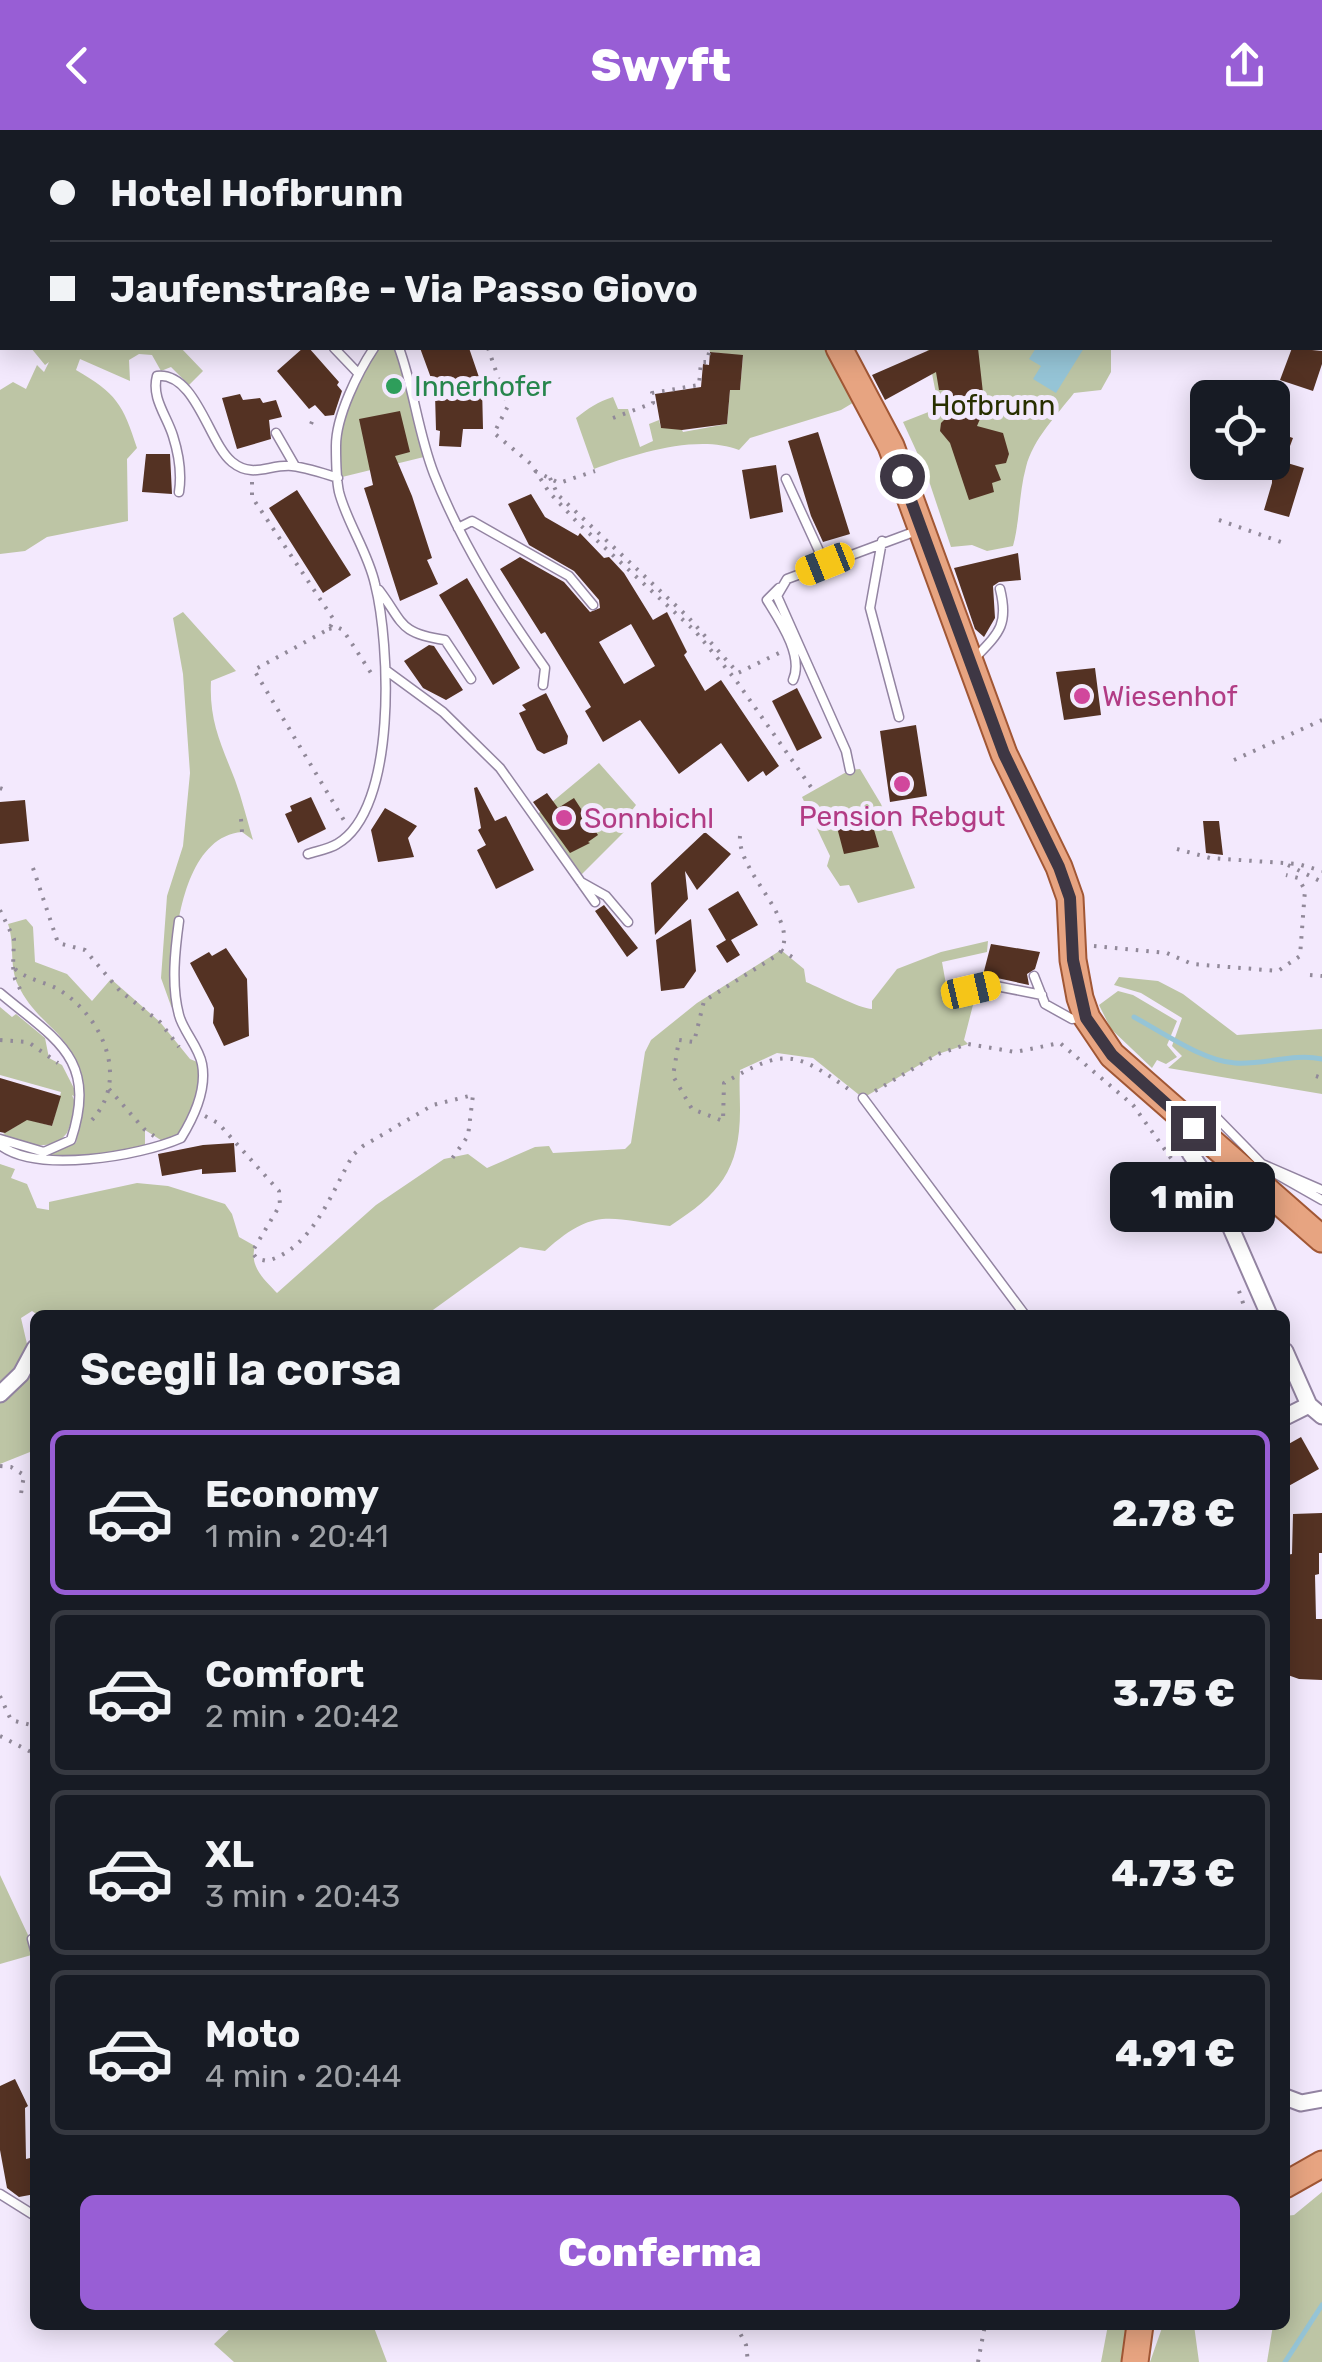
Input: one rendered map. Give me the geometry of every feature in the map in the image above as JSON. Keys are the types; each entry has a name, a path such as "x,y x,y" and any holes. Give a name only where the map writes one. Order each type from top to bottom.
{"main road":[{"path":"840,350 890,446 1012,776 1059,867 1070,898 1073,960 1086,1018 1112,1055 1322,1238"},
{"path":"1290,2183 1322,2164"},
{"path":"1135,2362 1139,2330"}],"street":[{"path":"1193,1128 1190,1153 1212,1188 1266,1310"},
{"path":"0,1394 21,1374 30,1357"},
{"path":"1290,1361 1316,1410 1290,1416"},
{"path":"1290,2099 1301,2102 1322,2099"}],"lane":[{"path":"336,350 357,372"},
{"path":"308,854 338,844 351,831 380,773 387,670 385,627 376,587 339,492 336,442 357,372 373,350"},
{"path":"401,350 424,443 458,528 471,556 545,668 543,684"},
{"path":"179,492 182,474 154,386 157,376 166,375 180,384 199,407 230,461 252,472 286,465 338,478"},
{"path":"276,433 295,466"},
{"path":"786,479 825,564"},
{"path":"458,528 472,521 498,534 569,576 593,605"},
{"path":"850,770 846,751 777,596 787,578 922,528"},
{"path":"882,541 870,608 899,716"},
{"path":"782,586 768,600 798,670 793,680"},
{"path":"376,587 392,607 398,623 411,632 444,640 470,679"},
{"path":"971,662 1004,621 1000,588"},
{"path":"387,670 443,712 500,768 595,902"},
{"path":"581,882 606,896 628,922"},
{"path":"0,1142 39,1162 116,1156 181,1138 197,1110 202,1064 179,1018 174,950 179,921"},
{"path":"1034,976 1044,1004 1072,1019 1086,1018"},
{"path":"971,990 992,985 1042,995"},
{"path":"0,993 54,1037 82,1082 72,1140 44,1152 0,1142"},
{"path":"862,1098 1020,1310"},
{"path":"1193,1128 1206,1118 1217,1118 1262,1164 1322,1200"},
{"path":"1262,1164 1322,1190"},
{"path":"0,2194 30,2213"}],"path":[{"path":"489,350 508,406 494,432 532,464 549,492 578,523 695,630 735,679 813,790"},
{"path":"614,418 654,403 652,393 699,386 701,362 707,362 710,350"},
{"path":"311,424 314,417"},
{"path":"535,471 559,483 595,472"},
{"path":"252,472 252,498 334,620 329,629"},
{"path":"550,478 558,494 688,617 738,673 790,646"},
{"path":"1219,520 1284,544"},
{"path":"351,831 254,670 336,627 343,630 386,690"},
{"path":"1234,760 1322,720"},
{"path":"0,788 8,792"},
{"path":"242,819 242,832"},
{"path":"740,836 743,856 785,931 786,945 704,1001 694,1042 679,1040 673,1076 692,1109 723,1121 724,1083 768,1059 782,1056 819,1068 862,1098 938,1054 968,1044 1015,1052 1060,1043 1133,1104 1204,1211"},
{"path":"1177,849 1210,858 1284,863 1322,871"},
{"path":"1284,863 1322,882"},
{"path":"33,868 58,944 85,950 120,990 160,1022 190,1059 202,1064"},
{"path":"1092,946 1168,953 1192,964 1278,971 1300,956 1305,890 1298,878 1286,874"},
{"path":"0,910 14,940 13,967 20,974 58,989 88,1014 103,1037 112,1070 109,1089 98,1114 72,1140"},
{"path":"782,950 796,960"},
{"path":"1310,975 1322,976"},
{"path":"0,1040 28,1042 62,1065"},
{"path":"109,1089 144,1129 166,1144"},
{"path":"197,1110 218,1123 280,1192 276,1214 252,1252 267,1261 298,1245 310,1231 362,1146 433,1104 473,1095 468,1136 452,1160"},
{"path":"1234,1278 1245,1310"},
{"path":"0,1466 24,1475 20,1500"},
{"path":"0,1696 11,1720 30,1725"},
{"path":"0,1736 30,1751"},
{"path":"738,2330 748,2362"},
{"path":"978,2362 984,2330"}],"green space":[{"path":"33,350 183,350 203,371 189,385 171,367 161,371 152,355 139,354 129,360 130,381 80,359 76,370 116,401 137,448 127,459 128,521 47,537 25,551 0,554 0,390 13,382 26,389 37,365 44,372 49,362 45,365"},
{"path":"373,350 400,350 428,456 338,478 345,410"},
{"path":"840,350 856,401 841,410 750,438 739,450 685,445 594,469 576,418 613,397 618,409 628,409 640,447 653,441 649,424 659,420 661,428 681,428 683,432 727,424 730,390 740,389 743,356 710,352"},
{"name":"Hofbrunn","path":"927,350 1111,350 1111,372 1101,390 1074,393 1029,457 1013,546 987,551 972,545 951,547 926,472 903,422 931,411 936,394"},
{"path":"183,612 236,671 211,681 212,708 253,840 242,832 225,836 200,859 192,876 180,912 175,946 179,1018 161,978 167,896 183,846 190,773 183,674 173,618"},
{"path":"599,763 636,805 620,826 624,832 578,878 534,817"},
{"path":"860,769 881,804 915,888 858,903 849,885 840,886 827,866 830,856 802,797 850,770"},
{"path":"26,919 33,927 35,962 67,974 92,1001 111,979 160,1022 190,1059 202,1064 195,1110 178,1138 167,1144 145,1130 145,1149 59,1162 6,1150 0,1139 44,1152 76,1143 81,1113 82,1085 74,1059 26,999 15,978 8,924"},
{"path":"988,941 987,952 942,962 947,990 957,990 962,1005 974,1001 964,1040 968,1044 938,1054 863,1098 813,1058 777,1053 740,1070 739,1131 731,1165 702,1203 670,1226 616,1219 590,1221 545,1251 520,1247 433,1310 30,1310 21,1318 30,1357 21,1374 30,1377 30,1452 0,1464 0,1164 15,1169 11,1178 27,1184 37,1208 49,1210 49,1202 137,1183 168,1186 225,1204 239,1237 255,1246 254,1260 259,1272 277,1293 376,1205 444,1159 468,1154 487,1168 535,1147 549,1146 553,1153 625,1149 631,1143 645,1052 651,1040 697,1003 781,950 804,969 806,982 872,1009 872,1001 897,969 941,952"},
{"path":"1119,977 1158,981 1183,994 1237,1035 1322,1029 1322,1094 1168,1068 1182,1056 1172,1046 1182,1018 1141,993 1114,985"},
{"path":"1118,991 1133,995 1177,1021 1167,1045 1177,1057 1166,1064 1157,1060 1152,1068 1111,1029 1099,1005"},
{"path":"0,1007 12,1017 16,1014 45,1038 49,1058 62,1065 80,1100 72,1095 77,1107 67,1133 57,1144 31,1146 3,1134 18,1125 26,1110 30,1120 52,1126 61,1092 0,1075"},
{"path":"0,1875 30,1939 30,1955 0,1964"},
{"path":"1322,2192 1322,2362 1267,2362 1272,2330 1290,2330 1290,2215"},
{"path":"229,2330 375,2330 387,2362 234,2362 214,2344"},
{"path":"1107,2330 1126,2330 1122,2362 1101,2362"},
{"path":"1161,2330 1195,2330 1199,2362 1150,2362"}],"water":[{"path":"1035,350 1083,350 1056,393 1033,379 1041,366 1029,359"}],"building":[{"path":"301,350 311,350 339,382 342,391 334,415 325,416 315,405 309,409 277,371"},
{"path":"421,350 470,350 482,386 483,429 463,429 461,447 439,446 431,378"},
{"path":"929,350 978,350 983,393 978,398 983,412 977,426 1003,433 1009,454 1006,463 995,465 1001,480 992,483 994,492 969,500 950,443 940,431 941,423 949,415 946,390 939,390 936,372 885,400 872,375"},
{"path":"1291,350 1322,351 1313,391 1290,383 1290,380 1280,380"},
{"path":"710,352 743,355 740,390 730,390 727,424 682,430 661,428 655,394 701,387 703,364 709,365"},
{"path":"240,394 243,400 276,400 282,417 269,420 271,439 237,449 222,398"},
{"path":"400,411 410,452 395,456 412,496 432,558 427,560 438,584 400,601 364,488 373,485 359,419"},
{"path":"818,432 850,534 823,542 788,441"},
{"path":"146,454 170,454 172,494 142,492"},
{"path":"1290,464 1304,468 1289,517 1264,510 1272,483 1290,480"},
{"path":"776,465 783,512 750,519 742,470"},
{"path":"297,490 351,575 323,593 269,508"},
{"path":"531,494 545,517 578,536 580,533 604,558 609,557 624,573 653,620 667,612 687,652 684,655 705,691 721,680 779,766 748,782 721,743 679,774 640,720 603,742 585,711 591,707 500,569 520,557 564,582 590,612 600,608 599,600 574,571 529,545 508,504","holes":["631,624 655,666 624,684 599,642"]},
{"path":"1018,553 1021,580 993,586 995,618 984,637 975,629 954,568"},
{"path":"467,578 520,668 493,685 439,595"},
{"path":"429,645 434,646 463,690 446,700 423,688 404,661"},
{"path":"1095,668 1101,715 1064,720 1056,672"},
{"path":"797,688 822,738 797,751 772,701"},
{"path":"546,693 568,736 567,744 544,754 537,750 519,713 526,710 522,705"},
{"path":"916,725 927,796 890,802 880,731"},
{"path":"477,787 495,821 506,816 534,870 496,889 477,850 486,845 478,830 481,828 474,788"},
{"path":"547,793 558,808 574,798 598,835 570,853 533,802"},
{"path":"311,797 326,829 298,843 285,814 292,811 290,806"},
{"path":"25,800 29,841 0,844 0,802"},
{"path":"385,808 417,826 408,838 414,857 378,862 371,830"},
{"path":"868,809 879,847 844,854 834,816"},
{"path":"1203,821 1219,821 1223,855 1206,853"},
{"path":"705,832 731,854 697,890 685,871 688,899 655,935 651,883"},
{"path":"738,891 758,925 731,940 740,955 727,963 716,946 726,940 708,909"},
{"path":"604,905 638,948 627,957 595,911"},
{"path":"691,919 696,971 684,988 661,991 656,940"},
{"path":"991,944 1040,952 1035,969 1027,974 1029,985 983,975"},
{"path":"226,948 247,979 249,1036 224,1046 213,1023 214,1008 190,963"},
{"path":"0,1078 61,1096 52,1126 27,1120 0,1132"},
{"path":"234,1143 236,1172 202,1174 202,1169 162,1176 158,1154"},
{"path":"1301,1437 1319,1469 1290,1485 1290,1443"},
{"path":"1322,1513 1322,1553 1319,1574 1315,1575 1316,1619 1322,1619 1322,1680 1290,1676 1293,1514"},
{"path":"15,2079 28,2106 26,2159 30,2158 30,2195 19,2197 7,2188 0,2150 0,2086"}],"waterway":[{"path":"1134,1017 1196,1052 1223,1061 1322,1059"},
{"path":"1285,2362 1322,2305"}],"place":[{"name":"Innerhofer","path":"394,386"},
{"name":"Wiesenhof","path":"1082,696"},
{"name":"Pension Rebgut","path":"902,784"},
{"name":"Sonnbichl","path":"564,818"}],"route":[{"path":"902,476 1012,776 1059,867 1070,898 1073,960 1086,1018 1112,1055 1193,1128"}]}
